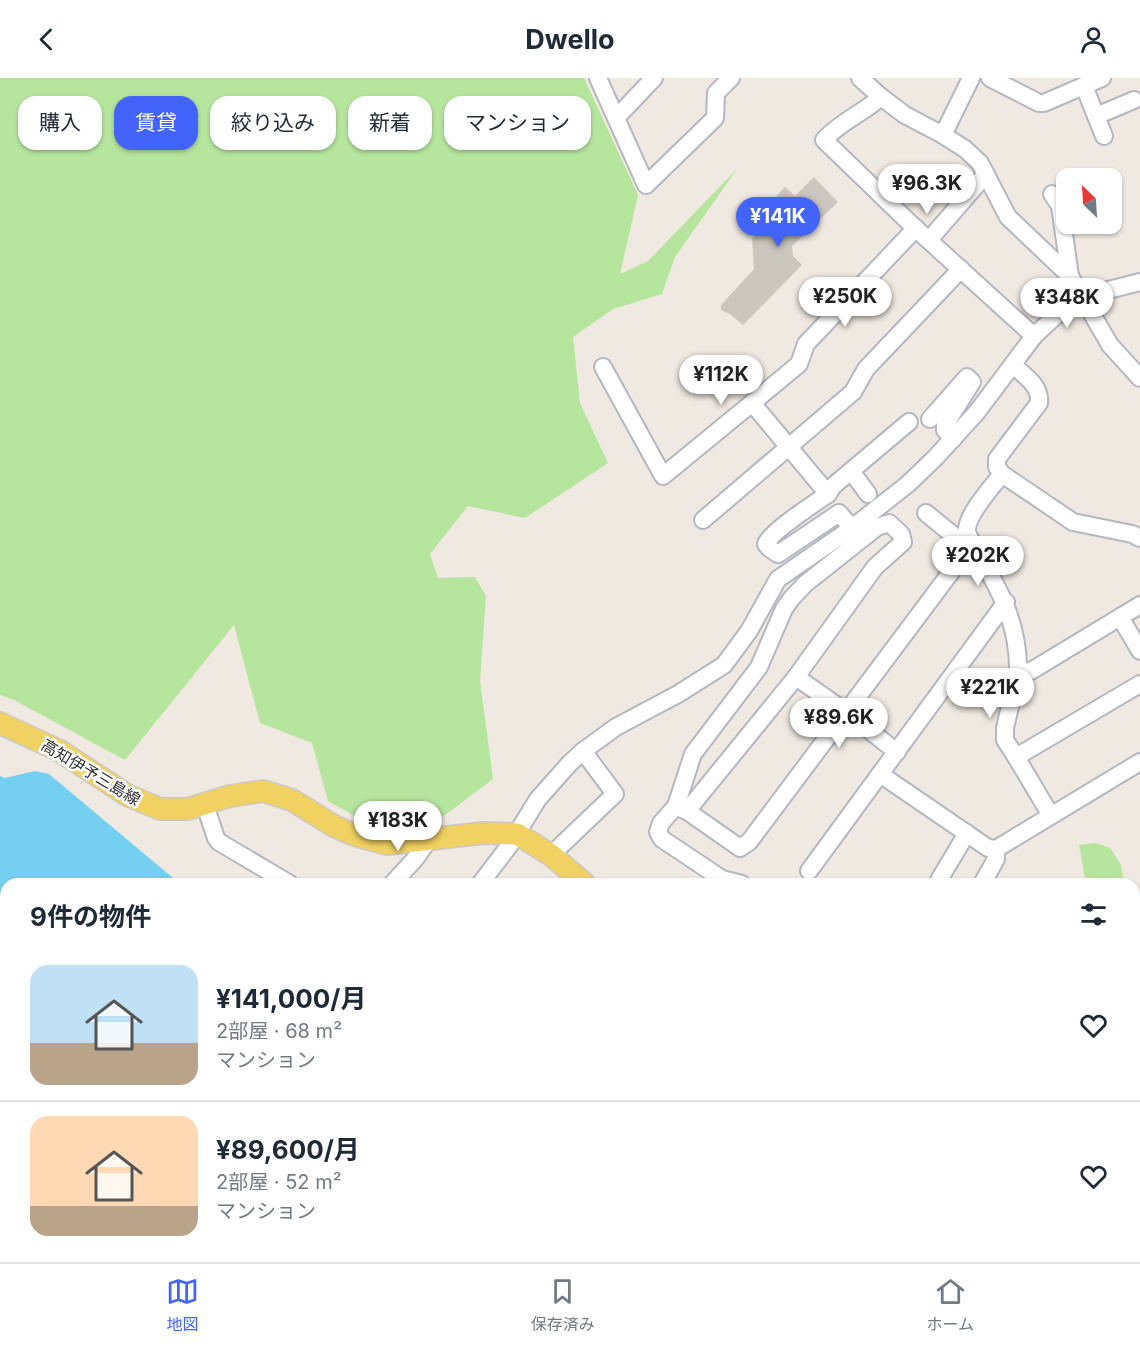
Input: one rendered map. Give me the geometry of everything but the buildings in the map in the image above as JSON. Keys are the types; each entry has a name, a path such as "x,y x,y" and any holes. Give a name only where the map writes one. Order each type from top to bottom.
{"main road":[{"name":"高知伊予三島線","path":"0,723 60,751 127,795 148,805 173,810 188,809 230,796 263,791 292,800 334,826 368,840 387,844 483,833 517,834"},
{"path":"517,834 551,855 578,878"}],"street":[{"path":"598,78 646,185 715,118 716,93 731,78"},
{"path":"616,118 654,78"},
{"path":"860,78 881,98 905,115 965,149 980,163 1000,204 1012,222 1070,276 1110,345 1140,378"},
{"path":"943,135 971,78"},
{"path":"990,78 1039,103 1044,103 1102,78"},
{"path":"1084,86 1104,135"},
{"path":"881,98 833,130 824,140 922,234 1034,336"},
{"path":"1096,116 1134,100"},
{"path":"603,367 663,476 799,364 806,344 986,174"},
{"path":"1052,194 1060,206 1070,276"},
{"path":"703,520 853,392 866,369 961,269"},
{"path":"484,878 517,834 526,815 553,780 583,751 616,727 678,694 724,665 748,631 778,579 852,528 908,484 977,412 1014,366 1034,336 1063,309 1081,297 1140,282"},
{"path":"1014,366 1036,387 1040,394 1039,403 997,459 997,467 1002,474 1073,522 1137,535"},
{"path":"930,419 967,377 972,382 945,425 945,430 953,439"},
{"path":"752,403 828,494"},
{"path":"852,528 839,513 778,554 766,544 776,532 828,494 833,486 909,422"},
{"path":"851,471 868,494"},
{"path":"1002,474 974,511 967,532 971,547 1006,602 1017,640 1018,672 1005,741 1050,814"},
{"path":"926,513 971,547"},
{"path":"681,809 693,754 759,667 784,609 791,599 805,584 877,527 889,523 901,534 903,542 875,567 796,676 681,809 661,823 658,832 662,839 709,873 720,878"},
{"path":"681,809 740,848 749,842 971,547"},
{"path":"809,871 1006,602"},
{"path":"1018,672 1031,671 1140,605"},
{"path":"1120,617 1140,651"},
{"path":"796,676 897,752"},
{"path":"1016,757 1140,684"},
{"path":"551,855 615,794 583,751"},
{"path":"880,774 988,848 996,849 1050,814 1140,762"},
{"path":"205,805 219,842 280,878"},
{"path":"940,878 967,833"},
{"path":"398,878 428,841"},
{"path":"985,878 996,859 996,849"}],"green space":[{"path":"0,78 584,78 638,195 620,274 648,261 737,169 675,257 662,294 613,309 573,337 580,403 608,463 525,518 468,506 430,554 438,578 475,577 486,596 480,681 493,779 433,824 365,822 328,801 312,743 260,723 234,625 125,760 14,700 0,695"},
{"path":"1095,843 1110,848 1121,865 1123,878 1085,878 1079,845"}],"water":[{"path":"35,771 49,774 173,878 0,878 0,776 5,778"}]}
